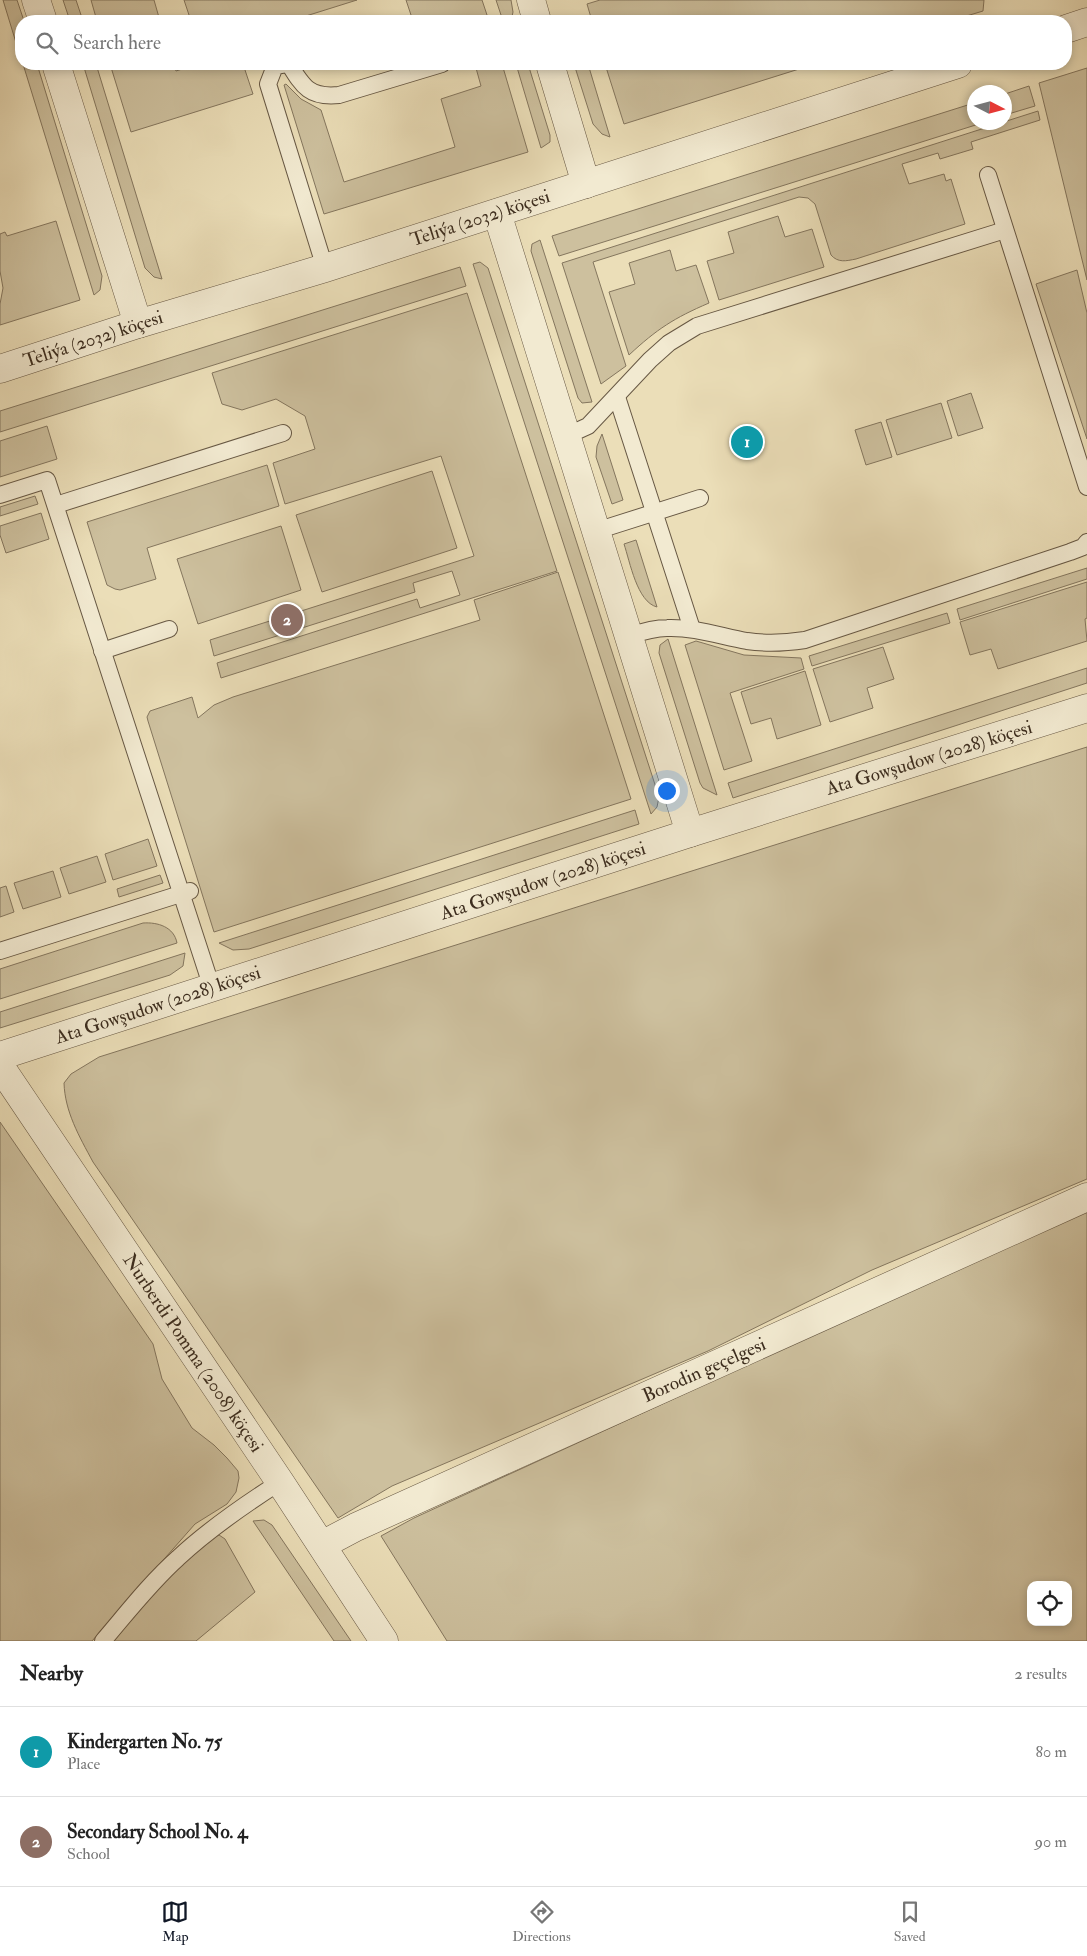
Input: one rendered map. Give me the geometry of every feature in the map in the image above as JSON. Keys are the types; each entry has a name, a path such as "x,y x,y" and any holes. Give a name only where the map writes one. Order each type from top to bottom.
{"street":[{"path":"36,0 41,15"},
{"path":"1072,27 1087,22"},
{"path":"58,70 138,324"},
{"path":"552,70 586,184"},
{"name":"Teliýa (2032) köçesi","path":"0,369 138,324 325,268 939,70"},
{"path":"497,213 690,833"},
{"name":"Ata Gowşudow (2028) köçesi","path":"0,1056 690,833 1087,708"},
{"name":"Nurberdi Pomma (2008) köçesi","path":"0,1066 280,1482 384,1641"},
{"name":"Borodin geçelgesi","path":"322,1546 356,1527 1087,1197"}],"lane":[{"path":"273,70 268,84 325,268"},
{"path":"293,70 310,91 325,96 339,95 422,70"},
{"path":"988,175 1087,488"},
{"path":"566,436 588,426 650,360 669,343 697,326 1005,230"},
{"path":"617,397 692,629"},
{"path":"56,505 283,433"},
{"path":"0,495 47,480 102,651 186,893 212,988"},
{"path":"596,531 700,498"},
{"path":"629,636 666,628 692,629 770,644 805,640 1070,552 1083,547 1087,542"},
{"path":"102,651 170,629"},
{"path":"0,951 186,893"},
{"path":"103,1641 154,1581 177,1558 226,1517 280,1482"}],"shaded area":[{"path":"3,0 17,0 22,15 15,15 15,39"},
{"path":"63,0 76,0 81,15 68,15"},
{"path":"91,0 154,0 158,15 95,15"},
{"path":"184,0 357,0 309,15 189,15"},
{"path":"406,0 482,0 487,15 411,15"},
{"path":"496,0 511,0 512,15 501,15"},
{"path":"600,0 984,0 983,11 970,15 590,15 587,4"},
{"path":"1087,68 1087,280 1039,83"},
{"path":"25,70 39,70 102,276 100,290 94,295"},
{"path":"85,70 98,70 162,279 154,277 145,268"},
{"path":"112,70 245,70 253,94 131,132"},
{"path":"477,70 504,70 528,152 324,214 284,85 286,84 301,99 321,110 344,182 455,147 441,99 481,86"},
{"path":"518,70 530,70 550,135 550,142 541,148"},
{"path":"576,70 590,70 610,137 602,134 593,124"},
{"path":"607,70 796,70 624,124"},
{"path":"1029,86 1035,106 1012,113 1012,92"},
{"path":"967,105 967,128 559,256 552,236"},
{"path":"1038,111 1040,120 1012,129 1012,119"},
{"path":"978,130 1009,130 971,142 973,149 940,159 938,153 902,164 909,184 944,174 946,181 951,179 965,224 856,259 839,260 831,255 815,204 808,198 799,197 593,262 626,366 601,384 562,263"},
{"path":"778,216 785,237 812,229 824,267 719,300 707,261 734,253 728,232"},
{"path":"56,221 80,300 0,325 0,304 3,288 0,271 0,234 5,232 7,236"},
{"path":"540,240 592,402 582,403 578,398 531,251 532,244"},
{"path":"670,250 676,271 696,265 709,303 666,325 629,355 609,292 635,284 629,263"},
{"path":"480,262 488,268 659,797 657,807 651,814 473,264"},
{"path":"460,267 466,286 0,432 0,411"},
{"path":"1077,270 1087,313 1087,439 1036,284"},
{"path":"467,293 557,571 221,678 217,663 417,599 420,608 460,595 452,571 413,583 415,592 214,656 210,640 474,556 441,456 285,504 273,463 315,449 305,416 276,399 242,410 222,404 212,373"},
{"path":"971,393 983,428 958,436 947,401"},
{"path":"941,403 952,438 897,455 886,420"},
{"path":"881,422 892,457 866,465 855,430"},
{"path":"47,426 57,459 0,477 0,441"},
{"path":"602,434 623,500 612,504 596,457 597,446"},
{"path":"267,465 279,506 147,548 156,579 120,590 107,585 87,522"},
{"path":"432,471 457,548 322,592 296,515"},
{"path":"35,496 38,504 0,516 0,507"},
{"path":"41,513 49,539 6,553 0,535 0,526"},
{"path":"281,526 301,590 198,624 177,559"},
{"path":"636,540 657,607 650,604 644,598 632,571 624,544"},
{"path":"1087,568 1087,579 960,620 957,609"},
{"path":"558,572 631,799 214,932 148,721 147,717 150,711 192,697 198,718 214,705 233,697 480,620 474,600"},
{"path":"1087,582 1087,618 1085,619 1087,641 998,669 991,649 970,655 960,622"},
{"path":"947,613 950,623 812,666 809,656"},
{"path":"668,639 717,795 703,788 700,783 659,653 660,645"},
{"path":"696,641 744,655 801,658 804,669 730,693 752,761 724,770 685,645"},
{"path":"883,647 894,679 867,688 873,708 830,722 813,669"},
{"path":"1087,668 1087,683 733,798 728,783"},
{"path":"805,671 821,725 777,739 771,718 751,724 741,692"},
{"path":"1087,747 1087,1179 872,1270 708,1351 392,1486 338,1518 93,1162 70,1114 64,1083 71,1074 99,1057"},
{"path":"635,810 639,824 249,949 233,950 219,943"},
{"path":"148,839 157,866 113,880 105,854"},
{"path":"97,856 106,882 69,894 60,868"},
{"path":"53,871 61,897 23,909 14,883"},
{"path":"160,875 163,883 119,897 117,889"},
{"path":"6,886 14,912 0,917 0,888"},
{"path":"143,923 154,923 169,929 177,943 0,999 0,969"},
{"path":"185,953 183,966 170,975 0,1028 0,1012"},
{"path":"0,1122 153,1344 162,1379 192,1428 214,1445 238,1471 239,1478 236,1492 227,1504 195,1524 92,1641 0,1641"},
{"path":"1087,1209 1087,1641 447,1641 381,1536 414,1518"},
{"path":"264,1520 272,1525 351,1641 334,1641 253,1521"},
{"path":"219,1535 225,1539 255,1592 196,1641 111,1641 153,1591 210,1539"}],"place":[{"name":"Kindergarten No. 75","path":"747,442"},
{"name":"Secondary School No. 4","path":"287,620"}]}
